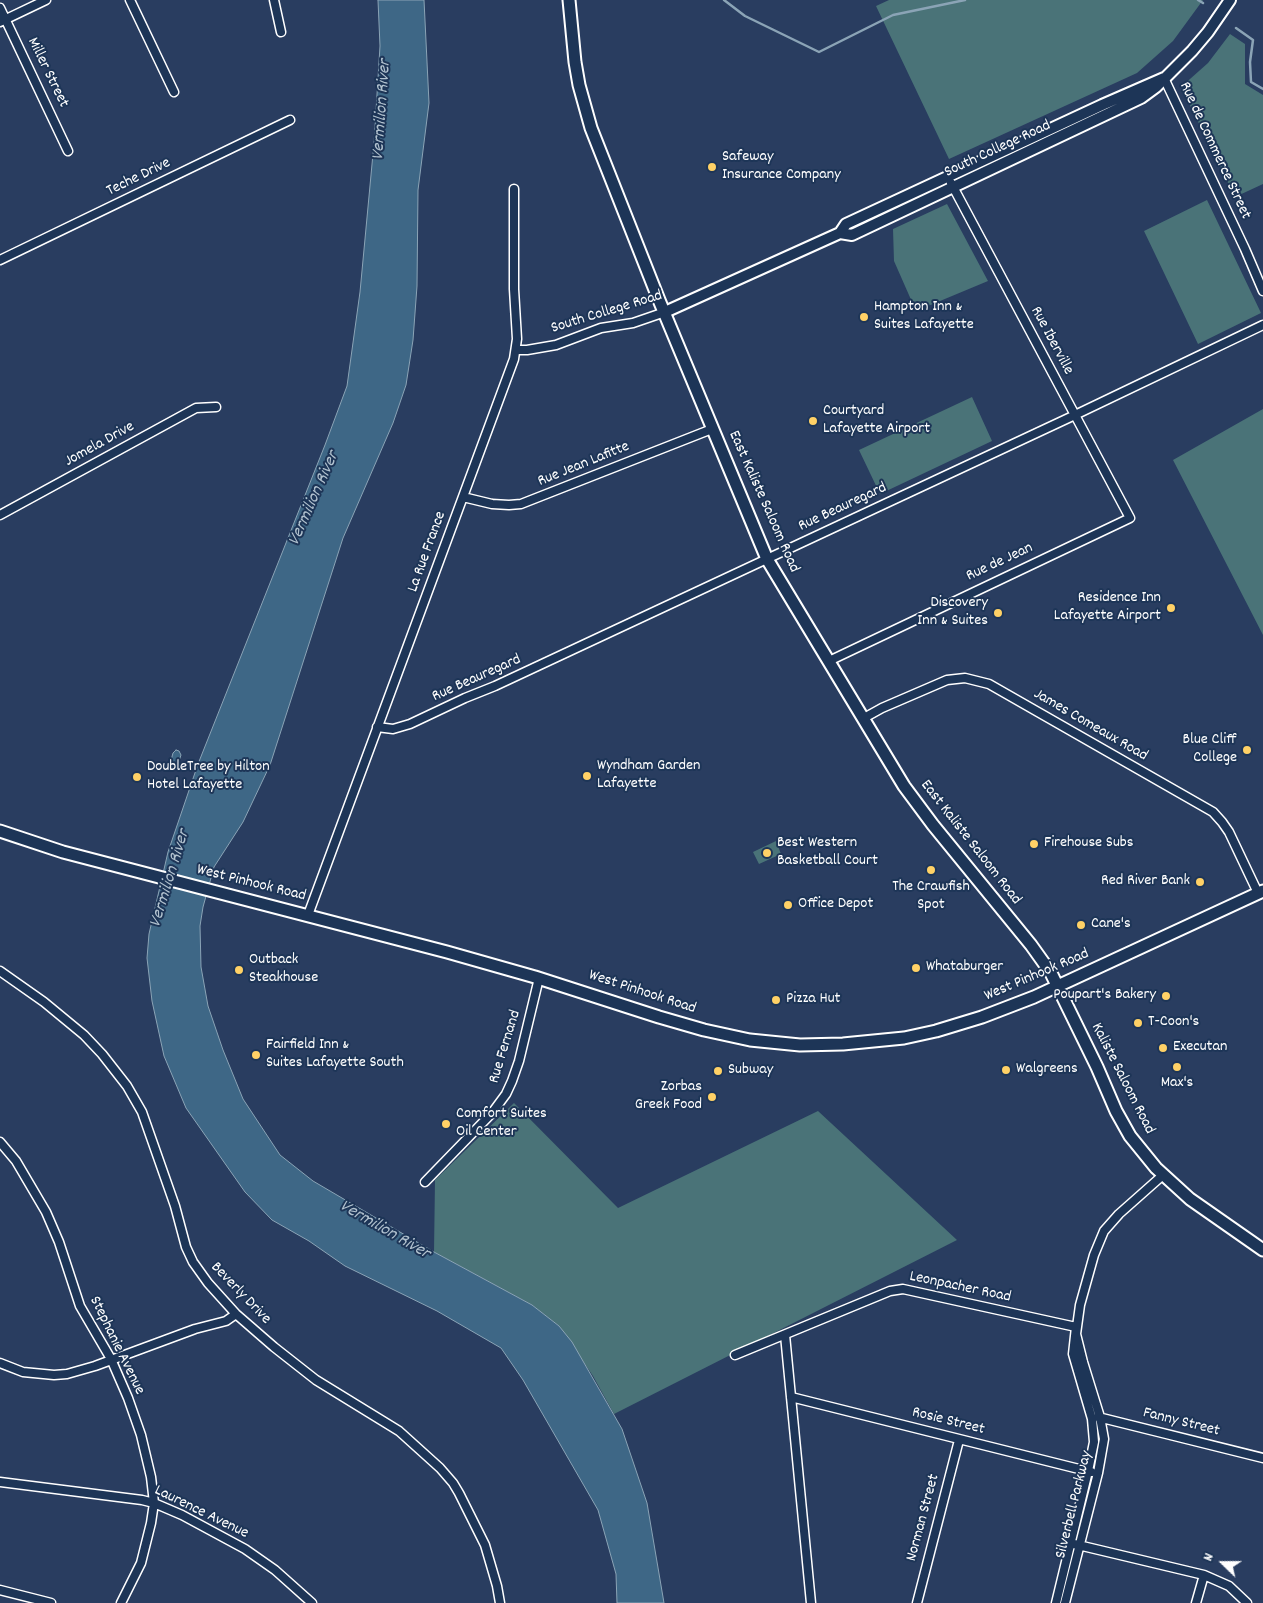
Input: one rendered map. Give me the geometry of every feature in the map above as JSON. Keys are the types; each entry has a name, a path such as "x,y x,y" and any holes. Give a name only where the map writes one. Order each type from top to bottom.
{"main road":[{"name":"East Kaliste Saloom Road","path":"569,0 575,62 585,111 712,429 767,559 904,786 1031,945 1058,986"},
{"name":"West Pinhook Road","path":"0,831 63,852 308,915 539,978 666,1020 750,1040 811,1045 875,1042 936,1031 982,1017 1058,986 1261,892"},
{"name":"Kaliste Saloom Road","path":"1058,986 1122,1122 1143,1154 1163,1175 1203,1209 1263,1250"}],"street":[{"path":"3,21 46,0"},
{"path":"130,0 174,92"},
{"path":"274,0 281,32"},
{"name":"South College Road","path":"840,233 852,235 1132,103 1148,93 1199,44 1230,0"},
{"name":"Miller Street","path":"0,8 3,21 68,150"},
{"name":"South College Road","path":"517,350 537,349 601,328 633,323 665,312 840,233 846,224 1164,78"},
{"name":"Rue de Commerce Street","path":"1164,78 1241,240 1263,291"},
{"name":"Teche Drive","path":"0,260 290,120"},
{"name":"Rue Iberville","path":"947,177 1130,518"},
{"name":"La Rue France","path":"308,915 517,350 514,290 514,189"},
{"name":"Rue Beauregard","path":"378,726 393,729 410,724 1075,415 1263,325"},
{"name":"Jomela Drive","path":"0,515 196,408 216,406"},
{"name":"Rue Jean Lafitte","path":"463,496 492,504 521,504 712,429"},
{"name":"Rue de Jean","path":"829,661 867,641 1130,518"},
{"name":"James Comeaux Road","path":"864,718 947,680 969,679 990,684 1213,812 1229,832 1261,892"},
{"name":"Beverly Drive","path":"0,971 44,1002 84,1036 102,1054 127,1086 142,1112 175,1206 190,1258 208,1283 236,1314 274,1347 316,1380 399,1430 440,1468 459,1493 485,1545 500,1603"},
{"name":"Rue Fernand","path":"425,1182 492,1114 503,1100 519,1060 539,978"},
{"name":"Stephanie Avenue","path":"0,1142 16,1162 46,1212 59,1242 80,1306 111,1359 141,1435 151,1477 154,1503 150,1530 141,1563 121,1603"},
{"name":"Silverbell Parkway","path":"1056,1603 1094,1442 1091,1416 1074,1359 1073,1346 1080,1305 1094,1255 1104,1231 1119,1214 1163,1175"},
{"name":"Leonpacher Road","path":"735,1355 890,1291 903,1289 1076,1327"},
{"path":"0,1363 23,1372 54,1375 82,1371 195,1329 226,1321 236,1314"},
{"name":"Silverbell Parkway","path":"1065,1603 1098,1473 1104,1439 1100,1417 1078,1346 1076,1327"},
{"path":"786,1334 811,1603"},
{"name":"Rosie Street","path":"791,1397 1098,1473"},
{"name":"Fanny Street","path":"1091,1416 1263,1458"},
{"name":"Norman Street","path":"917,1603 959,1440"},
{"name":"Laurence Avenue","path":"0,1482 154,1503 182,1515 245,1549 275,1570 312,1603"},
{"path":"1071,1543 1204,1575 1229,1586 1247,1603"},
{"path":"1196,1603 1204,1575"},
{"path":"0,1590 51,1603"}],"green space":[{"path":"889,0 1203,0 1173,41 1137,73 949,159 876,6"},
{"path":"1230,34 1245,44 1245,84 1263,95 1263,184 1235,197 1181,87 1208,63"},
{"path":"1207,200 1261,313 1198,344 1144,231"},
{"path":"947,204 988,281 916,311 894,261 893,229"},
{"path":"972,397 992,441 880,494 859,450"},
{"path":"1263,409 1263,635 1173,460"},
{"name":"Best Western Basketball Court","path":"776,841 781,854 759,864 753,852"},
{"path":"514,1103 618,1208 818,1111 957,1240 614,1414 593,1376 559,1326 532,1305 434,1252 435,1180"}],"water":[{"name":"Vermilion River","path":"378,0 424,0 429,103 418,190 417,286 413,340 406,385 393,423 343,538 270,765 243,822 214,867 200,926 201,967 208,1006 243,1099 280,1155 313,1181 434,1252 532,1305 559,1326 572,1342 622,1429 647,1503 664,1603 617,1603 616,1574 598,1510 523,1380 501,1348 437,1311 345,1266 309,1241 272,1220 245,1192 186,1108 164,1056 152,1001 147,958 149,934 168,852 198,764 347,386 360,292 374,143 380,46"},
{"path":"176,750 181,755 177,767 170,764 173,753"}],"waterway":[{"path":"724,0 745,16 819,52 893,15 965,0"},
{"path":"1198,0 1203,3"},
{"path":"1236,28 1253,40 1250,62 1251,82 1263,89"}],"place":[{"name":"Safeway Insurance Company","path":"712,167"},
{"name":"Hampton Inn & Suites Lafayette","path":"864,317"},
{"name":"Courtyard Lafayette Airport","path":"813,421"},
{"name":"Residence Inn Lafayette Airport","path":"1171,608"},
{"name":"Discovery Inn & Suites","path":"998,613"},
{"name":"Blue Cliff College","path":"1247,750"},
{"name":"Wyndham Garden Lafayette","path":"587,776"},
{"name":"DoubleTree by Hilton Hotel Lafayette","path":"137,777"},
{"name":"Firehouse Subs","path":"1034,844"},
{"name":"Best Western Basketball Court","path":"767,853"},
{"name":"The Crawfish Spot","path":"931,870"},
{"name":"Red River Bank","path":"1200,882"},
{"name":"Office Depot","path":"788,905"},
{"name":"Cane's","path":"1081,925"},
{"name":"Whataburger","path":"916,968"},
{"name":"Outback Steakhouse","path":"239,970"},
{"name":"Poupart's Bakery","path":"1166,996"},
{"name":"Pizza Hut","path":"776,1000"},
{"name":"T-Coon's","path":"1138,1023"},
{"name":"Executan","path":"1163,1048"},
{"name":"Fairfield Inn & Suites Lafayette South","path":"256,1055"},
{"name":"Max's","path":"1177,1067"},
{"name":"Walgreens","path":"1006,1070"},
{"name":"Subway","path":"718,1071"},
{"name":"Zorbas Greek Food","path":"712,1097"},
{"name":"Comfort Suites Oil Center","path":"446,1124"}]}
